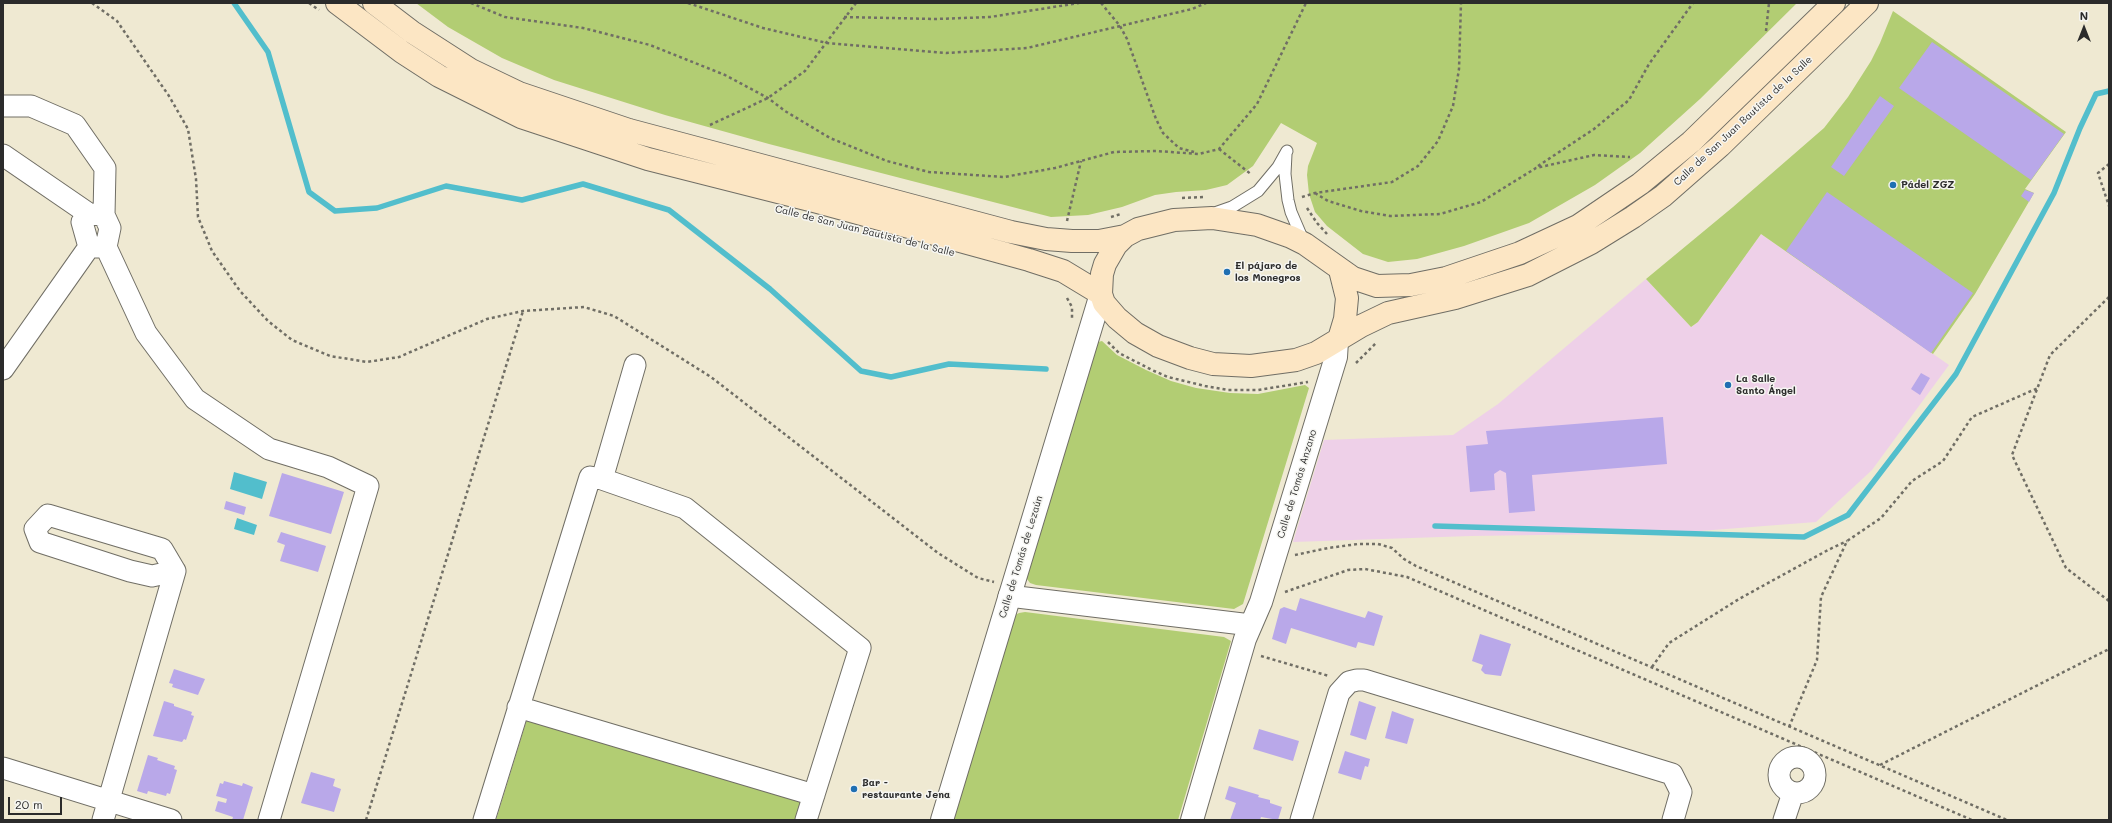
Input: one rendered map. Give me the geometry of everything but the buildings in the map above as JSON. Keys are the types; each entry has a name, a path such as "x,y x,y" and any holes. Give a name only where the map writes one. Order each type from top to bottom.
{"main road":[{"name":"Calle de San Juan Bautista de la Salle","path":"374,3 412,32 471,70 519,93 629,130 1010,232 1046,239 1099,241 1124,236 1157,223 1197,218 1228,219 1250,223 1291,237 1305,244 1340,270 1360,281 1378,286 1398,286 1425,282 1500,261 1539,246 1578,226 1635,188 1691,142 1834,3"},
{"name":"Calle de San Juan Bautista de la Salle","path":"329,8 439,76 521,117 648,159 818,202 1064,271 1101,294 1104,303 1117,318 1146,340 1173,353 1212,364 1251,366 1296,360 1316,352 1388,313 1455,298 1528,275 1568,256 1614,230 1663,196 1690,173 1867,3"},
{"path":"1101,294 1102,274 1105,264 1116,245 1124,236"},
{"path":"1338,340 1345,319 1347,298 1340,270"}],"street":[{"path":"3,106 31,106 75,125 105,168 97,214"},
{"path":"3,155 97,214 110,228 98,247 3,369"},
{"path":"98,247 146,333 195,399 269,449 328,467 368,486 269,820"},
{"name":"Calle de Tomás de Lezaún","path":"942,820 1101,294"},
{"name":"Calle de Tomás Anzano","path":"1192,820 1251,625 1261,602 1336,357 1338,340"},
{"path":"602,479 635,365"},
{"path":"484,820 590,477 602,479 685,508 860,648 806,820"},
{"path":"106,811 175,571 162,549 48,515 35,529 40,542 130,571 152,576 175,571"},
{"path":"1010,592 1251,625"},
{"path":"1301,820 1339,693 1349,682 1364,680 1672,774 1681,792 1673,820"},
{"path":"518,707 814,795"},
{"path":"1784,820 1793,793 1783,786 1778,776 1779,770 1786,760 1798,757 1805,753"},
{"path":"3,768 106,811 171,820"}],"lane":[{"path":"1197,218 1232,207 1258,191 1278,167 1286,151 1286,190 1290,212 1305,244"}],"path":[{"path":"92,3 117,21 169,96 188,128 196,180 198,217 212,251 240,291 268,321 292,340 330,356 367,362 399,357 487,319 523,310 584,307 614,316 711,377 938,553 978,578 1010,592"},
{"path":"310,3 329,8"},
{"path":"471,3 505,16 583,28 650,44 725,75 768,98 785,111 830,138 887,161 929,172 1004,177 1055,168 1114,152 1156,151 1199,154 1219,149 1257,104 1306,3"},
{"path":"688,3 762,28 827,43 946,53 1027,48 1192,9 1206,3"},
{"path":"710,125 768,98 805,71 856,3"},
{"path":"844,17 936,19 990,17 1079,3"},
{"path":"1101,3 1120,26 1130,47 1156,119 1163,133 1180,148 1199,154"},
{"path":"1302,197 1315,193 1392,182 1418,166 1438,141 1453,106 1459,69 1461,3"},
{"path":"1315,193 1328,201 1361,211 1390,216 1440,214 1481,202 1536,168 1594,129 1629,100 1649,64 1693,3"},
{"path":"1766,30 1769,3"},
{"path":"1219,149 1254,177 1249,181"},
{"path":"1536,168 1594,155 1630,157"},
{"path":"2109,164 2098,173 2109,206"},
{"path":"1286,190 1301,187 1302,197 1314,218 1330,237"},
{"path":"1177,198 1211,197"},
{"path":"1105,218 1126,213"},
{"path":"1067,223 1073,223"},
{"path":"1062,294 1070,302 1074,328 1087,339 1093,343 1095,338 1099,336 1119,353 1168,377 1228,390 1258,390 1306,382 1311,382 1313,389 1328,382 1319,375 1270,384"},
{"path":"2109,297 2050,355 2012,455 2066,568 2109,601"},
{"path":"366,820 523,310"},
{"path":"1353,368 1361,356 1378,341"},
{"path":"1652,667 1669,643 1739,599 1847,541 1881,518 1912,481 1943,461 1972,417 2038,388"},
{"path":"1789,727 1817,660 1821,597 1847,541"},
{"path":"1274,559 1328,548 1378,544 1392,548 1404,559 1416,566 2007,820"},
{"path":"1261,602 1348,570 1365,569 1407,577 1805,753 1972,820"},
{"path":"1879,766 2109,649"},
{"path":"1260,655 1349,682"}],"shaded area":[{"name":"La Salle Santo Ángel","path":"1761,234 1949,365 1872,470 1816,522 1674,533 1471,536 1293,542 1324,440 1453,435 1498,404 1646,279 1691,327 1698,322"}],"green space":[{"path":"416,3 1797,3 1700,99 1640,153 1595,185 1529,223 1464,246 1417,259 1388,262 1363,254 1327,226 1315,212 1309,194 1307,175 1308,166 1317,143 1281,123 1253,166 1227,185 1206,190 1155,195 1122,207 1088,215 1051,217 769,144 665,115 554,80 502,58 448,27"},
{"name":"Pádel ZGZ","path":"1893,11 2066,132 2025,189 2034,193 1975,294 1933,354 1761,234 1698,322 1691,327 1646,279 1733,207 1824,128 1848,97 1871,61"},
{"path":"1102,341 1117,355 1146,370 1171,381 1196,388 1230,393 1258,394 1305,385 1309,388 1243,604 1234,609 1036,585 1030,583 1027,579 1098,342"},
{"path":"1025,612 1224,637 1231,641 1178,820 953,820 1015,615"},
{"path":"527,719 802,801 797,820 496,820"}],"water":[{"path":"234,472 267,482 262,499 230,489"},
{"path":"237,518 257,525 254,535 234,529"}],"waterway":[{"path":"234,3 268,52 309,192 335,211 377,208 446,186 522,200 583,184 669,210 770,289 861,371 891,377 949,364 1046,369"},
{"path":"1435,526 1804,537 1848,515 1956,374 2054,193 2080,128 2096,94 2109,91"}],"place":[{"name":"Pádel ZGZ","path":"1893,185"},
{"name":"El pájaro de los Monegros","path":"1227,272"},
{"name":"La Salle Santo Ángel","path":"1728,385"},
{"name":"Bar - restaurante Jena","path":"854,789"}]}
